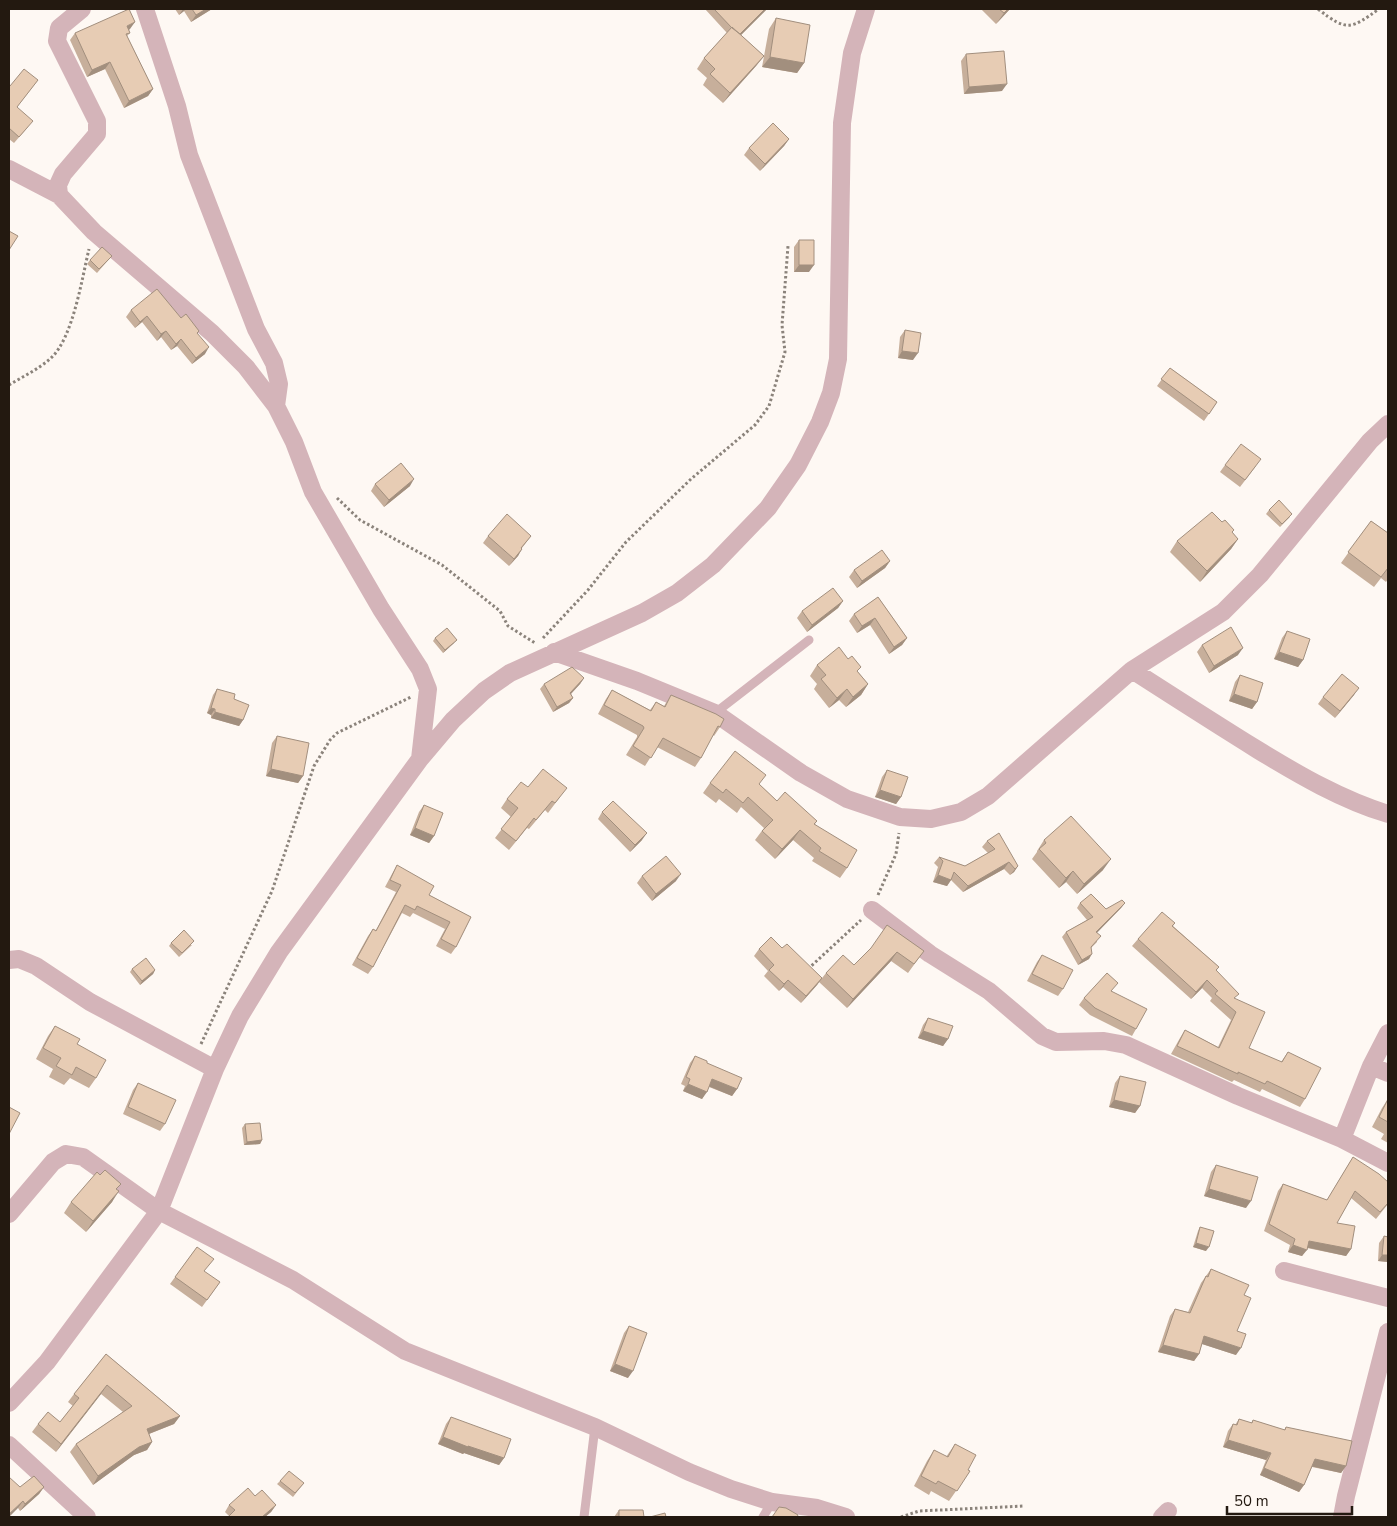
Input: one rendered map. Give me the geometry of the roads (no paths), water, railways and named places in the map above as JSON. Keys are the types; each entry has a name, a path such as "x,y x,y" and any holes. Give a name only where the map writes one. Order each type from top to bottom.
{"street":[{"path":"59,195 58,185 63,174 97,134 97,121 57,41 60,28 82,9"},
{"path":"145,9 177,106 189,155 256,329 274,363 279,384 276,406"},
{"path":"9,1403 46,1362 159,1211 215,1070 240,1016 279,952 420,759 453,720 484,691 510,673 642,613 678,593 713,565 768,508 798,464 832,394 838,359 842,123 852,54 866,9"},
{"path":"9,169 59,195 94,232 212,333 246,367 276,406 294,442 313,492 381,609 420,669 428,689 420,759"},
{"path":"554,652 637,681 715,712 801,773 847,799 900,817 931,819 961,812 988,796 1132,670 1222,612 1260,575 1370,441 1388,424"},
{"path":"1132,670 1212,722 1303,777 1366,808 1388,814"},
{"path":"872,910 930,954 989,991 1042,1036 1056,1042 1104,1041 1126,1045 1238,1096 1342,1139 1388,1163"},
{"path":"9,960 19,959 36,966 90,1002 215,1070"},
{"path":"1342,1139 1371,1066 1388,1033"},
{"path":"1371,1066 1388,1073"},
{"path":"9,1214 54,1162 66,1154 83,1157 159,1211 293,1280 405,1351 595,1427 689,1472 731,1489 772,1502 818,1508 846,1517"},
{"path":"1284,1271 1388,1298"},
{"path":"1342,1517 1388,1332"},
{"path":"9,1445 87,1517"}],"lane":[{"path":"715,712 809,640"},
{"path":"584,1517 595,1427"},
{"path":"763,1517 772,1502"}]}
